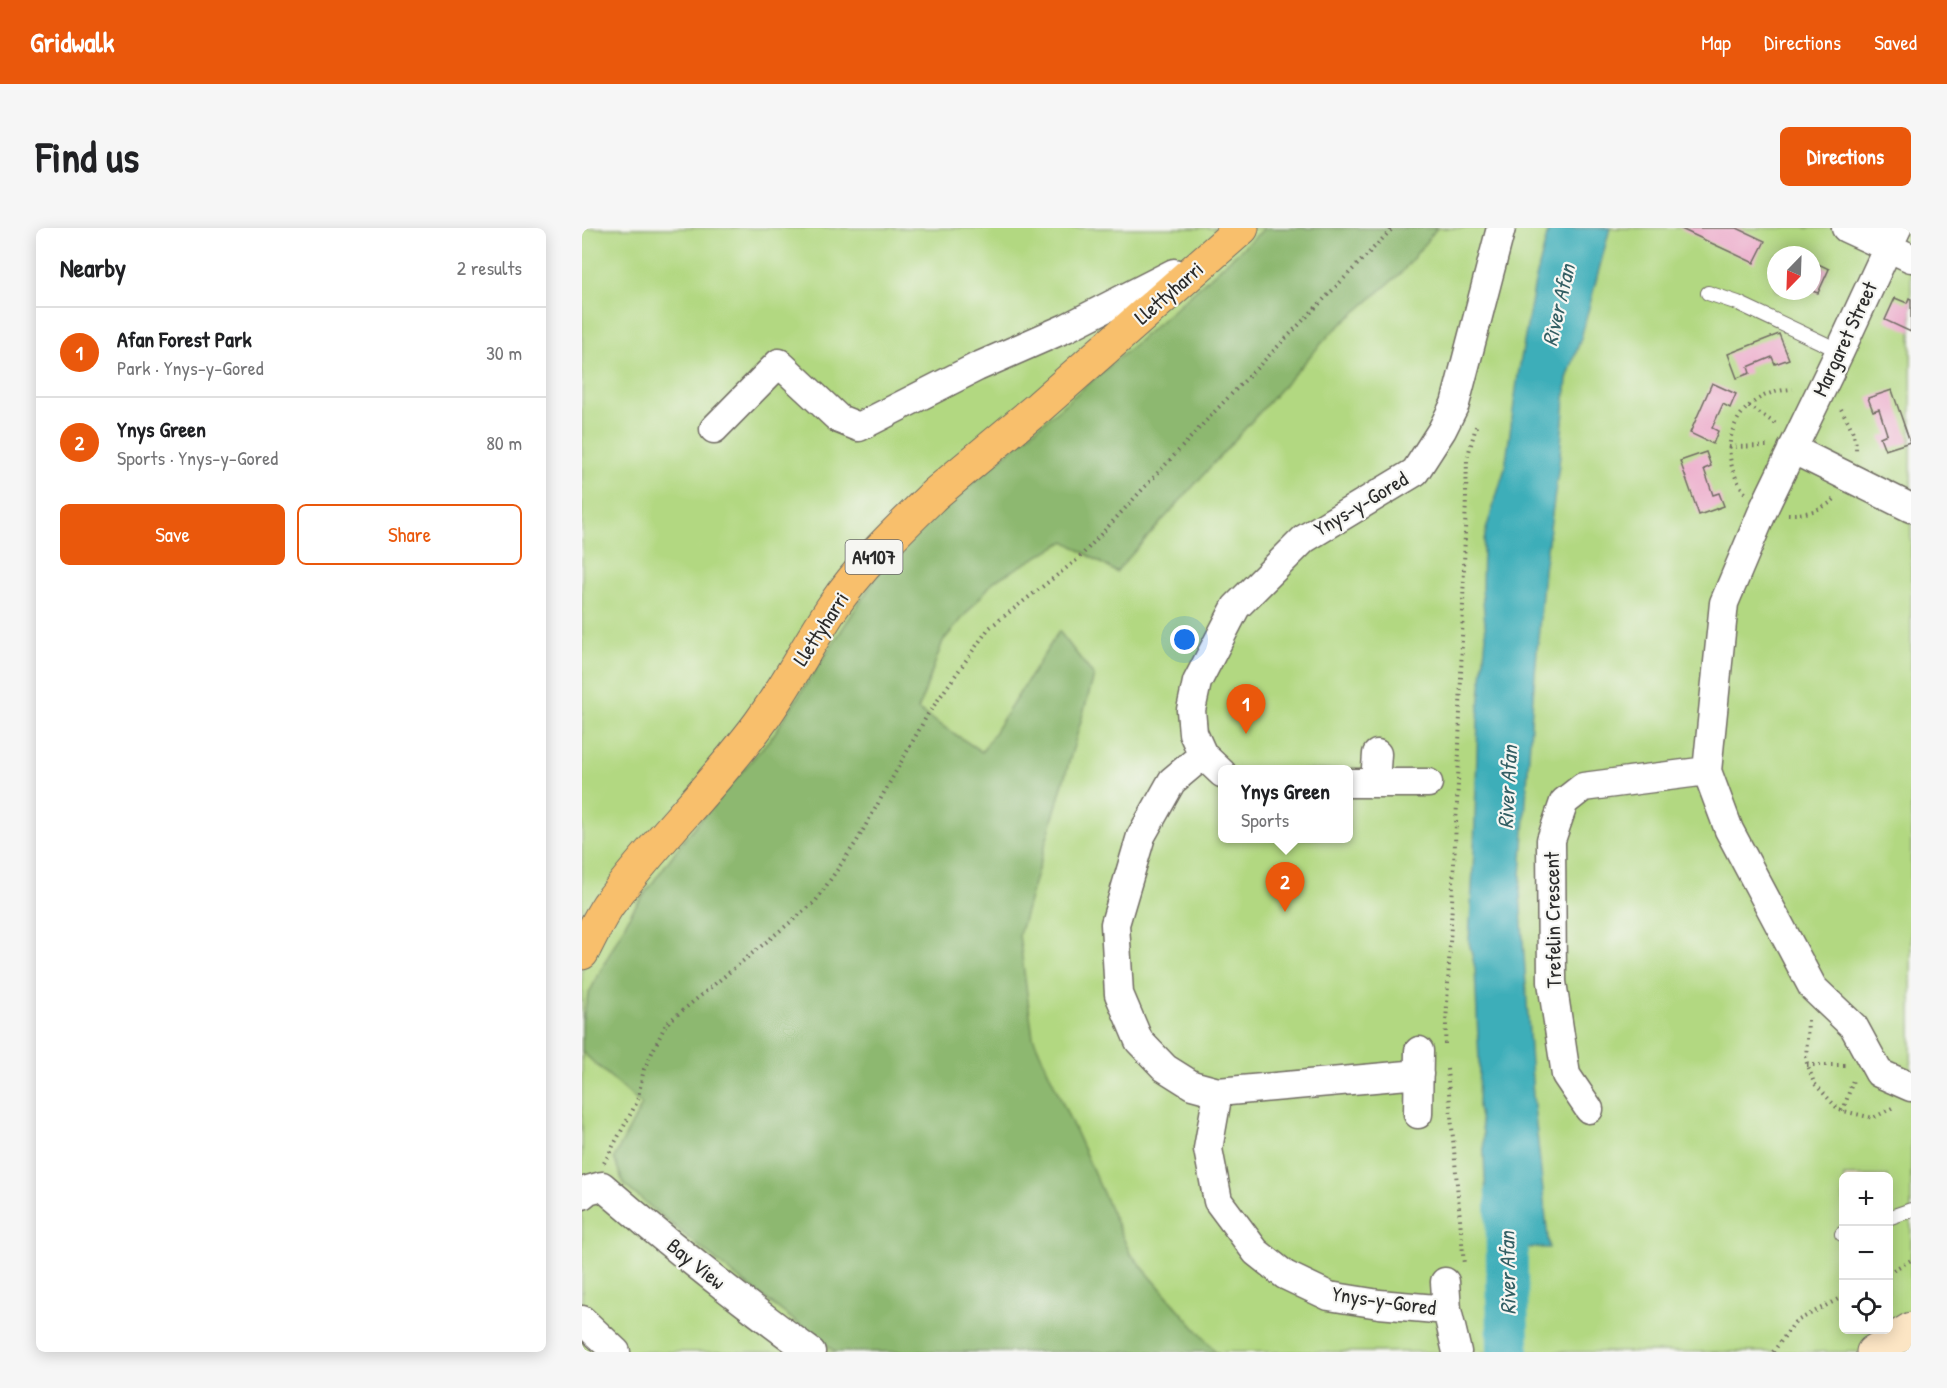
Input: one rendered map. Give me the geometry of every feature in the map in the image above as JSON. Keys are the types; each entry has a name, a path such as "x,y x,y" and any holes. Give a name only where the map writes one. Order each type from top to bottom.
{"main road":[{"name":"Llettyharri","path":"582,953 606,908 647,856 712,784 759,723 798,665 832,608 896,532 935,494 1178,286 1242,228"},
{"path":"1873,1352 1911,1329"}],"street":[{"name":"Ynys-y-Gored","path":"1428,1060 1218,1092 1192,1085 1165,1068 1139,1041 1119,994 1115,924 1141,836 1172,781 1213,764 1193,733 1191,710 1197,682 1236,607 1304,539 1415,472 1442,430 1455,404 1501,228"},
{"path":"1846,228 1898,244"},
{"name":"Margaret Street","path":"1780,447 1840,351 1898,244"},
{"path":"714,429 780,363 838,419 859,427 977,367 1066,328 1174,273 1178,286"},
{"path":"1911,508 1780,447 1724,603 1707,771 1729,830 1813,988 1854,1027 1879,1073 1911,1087"},
{"path":"1377,754 1361,783 1428,783"},
{"name":"Trefelin Crescent","path":"1589,1110 1566,1075 1552,982 1551,840 1564,802 1582,787 1707,771"},
{"path":"1418,1114 1428,1060"},
{"name":"Ynys-y-Gored","path":"1218,1092 1208,1149 1218,1201 1256,1251 1285,1275 1329,1296 1379,1304 1447,1310"},
{"name":"Bay View","path":"592,1190 646,1225 811,1352"},
{"name":"Ynys-y-Gored","path":"1455,1274 1447,1310 1458,1352"},
{"path":"582,1320 616,1352"}],"lane":[{"path":"1708,293 1738,303 1840,351"},
{"path":"1893,1216 1911,1210"}],"path":[{"path":"592,1190 637,1102 644,1069 666,1024 815,902 856,841 928,714 989,628 1078,559 1218,408 1393,228"},
{"path":"1751,499 1743,492 1732,473 1729,447 1735,425 1740,415 1761,396 1782,390 1798,389"},
{"path":"1834,404 1840,408 1851,426 1857,445 1856,457"},
{"path":"1749,406 1777,425"},
{"path":"1428,1060 1458,783 1467,459 1478,418"},
{"path":"1729,447 1780,447"},
{"path":"1782,514 1818,510 1835,500 1840,492"},
{"path":"1813,988 1808,1002 1807,1065 1814,1083 1839,1110 1874,1118 1905,1102 1911,1087"},
{"path":"1446,1064 1455,1274"},
{"path":"1807,1065 1848,1065"},
{"path":"1893,1270 1911,1260"},
{"path":"1773,1352 1795,1322 1839,1299"}],"green space":[{"path":"582,228 1911,228 1911,1352 582,1352"},
{"path":"1265,228 1437,228 1402,272 1330,334 1116,572 1065,541 994,581 943,641 918,710 982,752 1059,631 1094,676 1019,935 1033,1037 1130,1253 1216,1352 836,1352 735,1276 624,1185 614,1158 642,1105 582,1052 582,1021 588,995 632,911 686,837 774,734 884,565 970,485 1136,343"}],"water":[{"path":"1549,228 1610,228 1581,338 1567,379 1559,465 1544,570 1520,892 1533,1096 1549,1248 1488,1247 1483,1133 1478,1108 1479,1061 1475,968 1469,942 1478,719 1486,636 1482,588 1483,547 1505,468 1518,375 1535,282"}],"building":[{"path":"1679,228 1737,228 1765,241 1754,263"},
{"path":"1821,265 1829,269 1821,286"},
{"path":"1895,298 1907,303 1909,298 1911,299 1911,332 1885,320"},
{"path":"1779,334 1789,359 1775,364 1772,357 1748,367 1750,373 1737,378 1728,354"},
{"path":"1712,383 1736,394 1730,408 1723,404 1712,428 1718,431 1713,444 1690,433"},
{"path":"1892,390 1910,442 1885,450 1880,437 1887,434 1879,409 1873,411 1868,398"},
{"path":"1706,452 1711,466 1704,469 1713,495 1719,493 1724,506 1699,515 1680,461"}],"waterway":[{"name":"River Afan","path":"1506,1191 1508,1352"}],"place":[{"name":"Afan Forest Park","path":"1246,734"},
{"name":"Ynys Green","path":"1285,912"}]}
